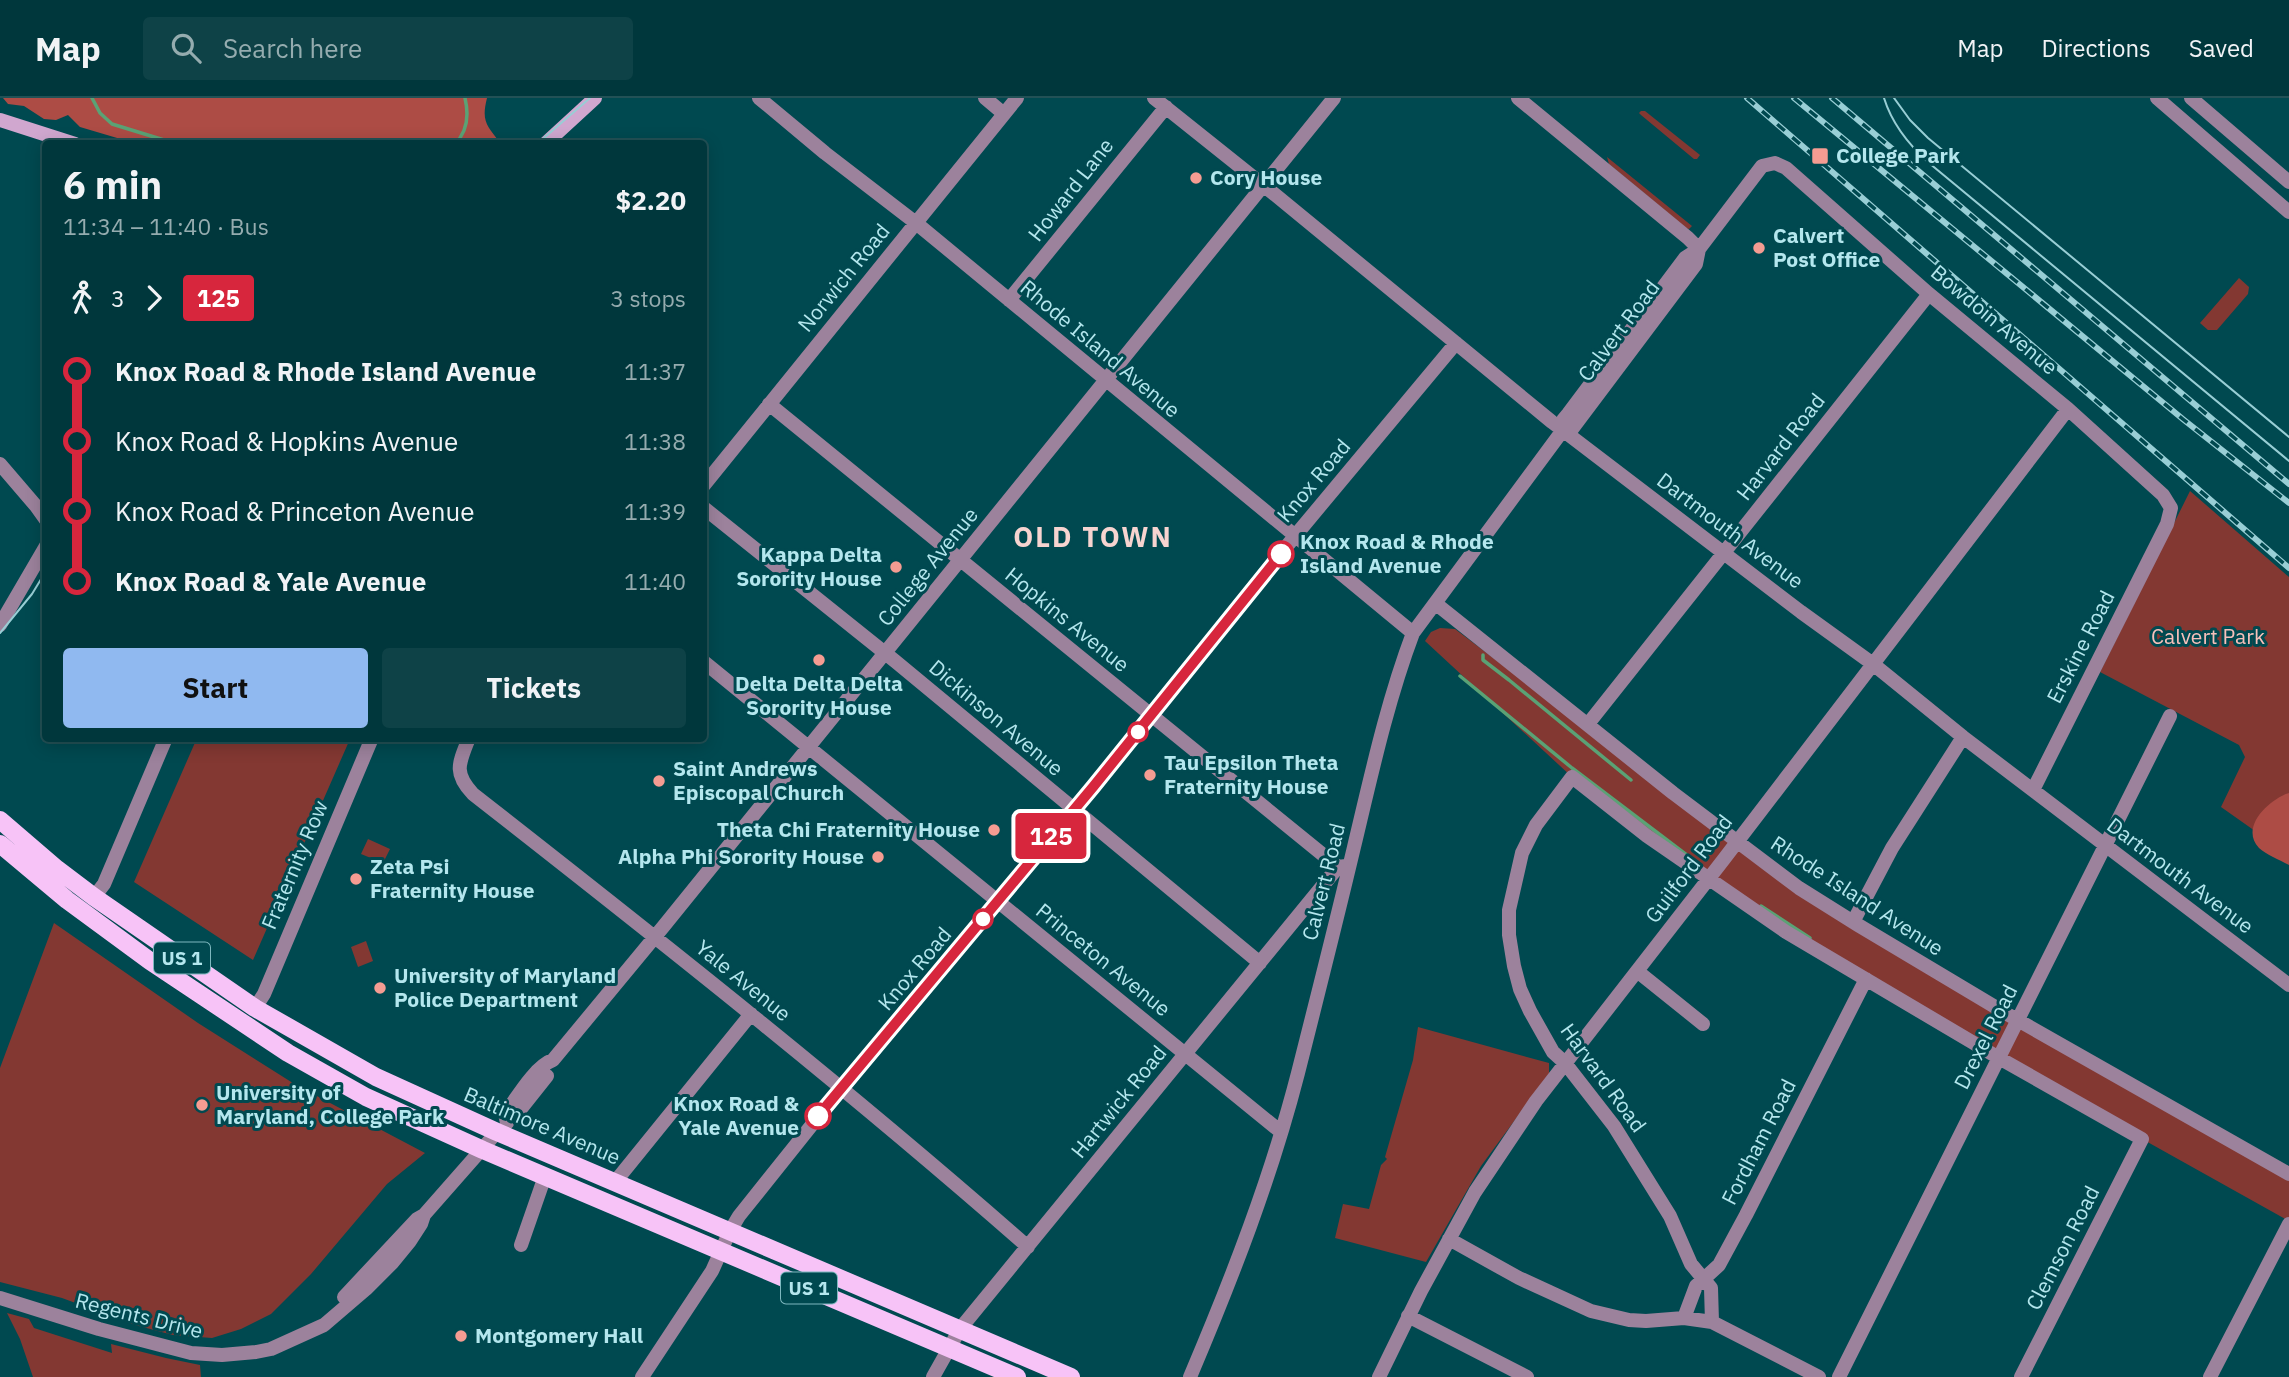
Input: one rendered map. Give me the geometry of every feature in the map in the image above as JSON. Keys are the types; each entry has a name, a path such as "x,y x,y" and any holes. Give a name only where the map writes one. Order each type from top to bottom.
{"main road":[{"path":"549,140 595,98"},
{"path":"0,120 62,140"},
{"name":"Baltimore Avenue","path":"0,820 57,870 94,897 255,1008 354,1065 399,1088 502,1128 615,1182 1071,1377"},
{"name":"US 1","path":"0,844 113,934 288,1053 366,1097 483,1150 1017,1377"}],"street":[{"name":"Rhode Island Avenue","path":"759,98 916,223 1413,633"},
{"path":"985,98 1004,114"},
{"name":"Norwich Road","path":"707,481 1017,98"},
{"name":"College Avenue","path":"502,1128 514,1119 552,1069 553,1060 1334,98"},
{"path":"1518,98 1688,237 1699,249"},
{"path":"2157,98 2289,212"},
{"path":"2191,98 2289,182"},
{"name":"Dartmouth Avenue","path":"1160,103 1563,430 2289,985"},
{"name":"Howard Lane","path":"1009,300 1160,103"},
{"name":"Calvert Road","path":"1189,1377 1227,1288 1281,1132 1297,1077 1344,867 1413,633 1563,430 1563,420 1567,414 1685,258 1699,249 1762,166 1771,163"},
{"name":"Bowdoin Avenue","path":"1771,163 1786,168 1929,294 2068,409 2168,501 2171,508 2167,524"},
{"name":"Harvard Road","path":"1588,724 1929,294"},
{"name":"Knox Road","path":"642,1377 712,1271 730,1231 779,1165 1152,716 1295,536 1456,343"},
{"name":"Hopkins Avenue","path":"769,404 1152,716 1344,867"},
{"name":"Guilford Road","path":"1379,1377 1449,1239 1502,1150 1565,1063 2068,409"},
{"path":"0,464 42,514"},
{"name":"Dickinson Avenue","path":"707,510 1260,963"},
{"name":"Erskine Road","path":"2033,790 2167,524"},
{"path":"0,625 42,553"},
{"name":"Rhode Island Avenue","path":"1435,603 1633,762 1799,888 2018,1020 2289,1174"},
{"name":"Princeton Avenue","path":"707,664 1281,1132"},
{"name":"Drexel Road","path":"1839,1377 2170,716"},
{"path":"1853,922 1892,848 1963,737"},
{"path":"94,897 104,884 164,742"},
{"name":"Fraternity Row","path":"255,1008 264,994 370,742"},
{"name":"Yale Avenue","path":"467,742 458,767 468,789 843,1088 1028,1247"},
{"name":"Harvard Road","path":"1704,1279 1691,1264 1670,1216 1640,1165 1614,1126 1565,1063 1553,1052 1520,989 1511,954 1509,910 1522,853 1536,825 1572,777 1647,836 1708,879"},
{"name":"Hartwick Road","path":"933,1377 960,1329 1260,963 1344,867"},
{"path":"1708,879 1786,932 1999,1058"},
{"path":"1637,971 1703,1024"},
{"name":"Fordham Road","path":"1704,1279 1719,1265 1866,979"},
{"path":"615,1182 751,1014"},
{"name":"Clemson Road","path":"1999,1058 2142,1139 2021,1377"},
{"name":"Regents Drive","path":"0,1298 162,1347 206,1355 271,1349 308,1331 349,1293 417,1219 424,1216 502,1128"},
{"path":"521,1245 545,1176"},
{"path":"2210,1377 2289,1224"},
{"path":"1449,1239 1530,1283 1591,1311 1638,1320 1684,1318 1712,1322 1819,1377"},
{"path":"1684,1318 1696,1286 1704,1279 1711,1288 1712,1322"},
{"path":"1408,1316 1527,1377"}],"green space":[{"path":"1641,111 1645,111 1700,155 1697,159 1641,115"},
{"path":"1607,157 1692,226 1686,228 1609,164"},
{"path":"2239,278 2249,287 2248,294 2217,330 2208,330 2200,323"},
{"name":"Calvert Park","path":"2190,491 2289,577 2289,855 2221,807 2245,757 2239,745 2100,672"},
{"path":"1440,628 1455,629 1769,871 2289,1174 2289,1221 1999,1059 1831,959 1572,777 1425,641 1431,632"},
{"path":"195,742 349,742 253,960 134,882"},
{"path":"368,839 390,849 383,863 361,854"},
{"path":"54,923 198,1023 296,1085 425,1153 387,1184 311,1274 271,1314 241,1329 212,1338 173,1335 135,1325 62,1298 0,1282 0,1068"},
{"path":"366,941 373,961 358,967 351,947"},
{"path":"1418,1027 1549,1063 1549,1074 1481,1166 1426,1262 1335,1238 1343,1204 1369,1209 1381,1165 1387,1159 1385,1157 1413,1060"},
{"path":"7,1313 29,1319 34,1328 112,1353 111,1344 200,1365 201,1377 33,1377 20,1339"}],"shaded area":[{"path":"3,98 487,98 486,123 498,140 124,140 80,127 68,115 56,120 44,119 24,106 8,104"},
{"path":"2289,793 2289,865 2259,848 2253,831 2259,815 2273,801"}],"waterway":[{"path":"92,98 100,113 112,124 164,140"},
{"path":"458,140 466,122 465,98"},
{"path":"1483,655 1483,660 1631,780"},
{"path":"1460,676 1572,768 1692,859"},
{"path":"1761,906 1810,938"}],"tram line":[{"path":"542,140 590,98"},
{"path":"1884,98 1902,134 1929,163 2289,461"},
{"path":"1894,98 1928,138 2289,437"},
{"path":"0,633 42,578"}],"railway":[{"path":"1747,98 2289,568"},
{"path":"1794,98 2184,420 2289,503"},
{"path":"1832,98 2289,484"}],"bus line":[{"name":"125","path":"818,1116 1093,787 1281,554"}],"place":[{"name":"College Park","path":"1820,156"},
{"name":"Cory House","path":"1196,178"},
{"name":"Calvert Post Office","path":"1759,248"},
{"name":"Knox Road & Rhode Island Avenue","path":"1281,554"},
{"name":"Kappa Delta Sorority House","path":"896,567"},
{"name":"Delta Delta Delta Sorority House","path":"819,660"},
{"name":"Tau Epsilon Theta Fraternity House","path":"1150,775"},
{"name":"Saint Andrews Episcopal Church","path":"659,781"},
{"name":"Theta Chi Fraternity House","path":"994,830"},
{"name":"Alpha Phi Sorority House","path":"878,857"},
{"name":"Zeta Psi Fraternity House","path":"356,879"},
{"name":"University of Maryland Police Department","path":"380,988"},
{"name":"University of Maryland, College Park","path":"202,1105"},
{"name":"Knox Road & Yale Avenue","path":"818,1116"},
{"name":"Montgomery Hall","path":"461,1336"}],"district":[{"name":"OLD TOWN","path":"1093,537"}]}
